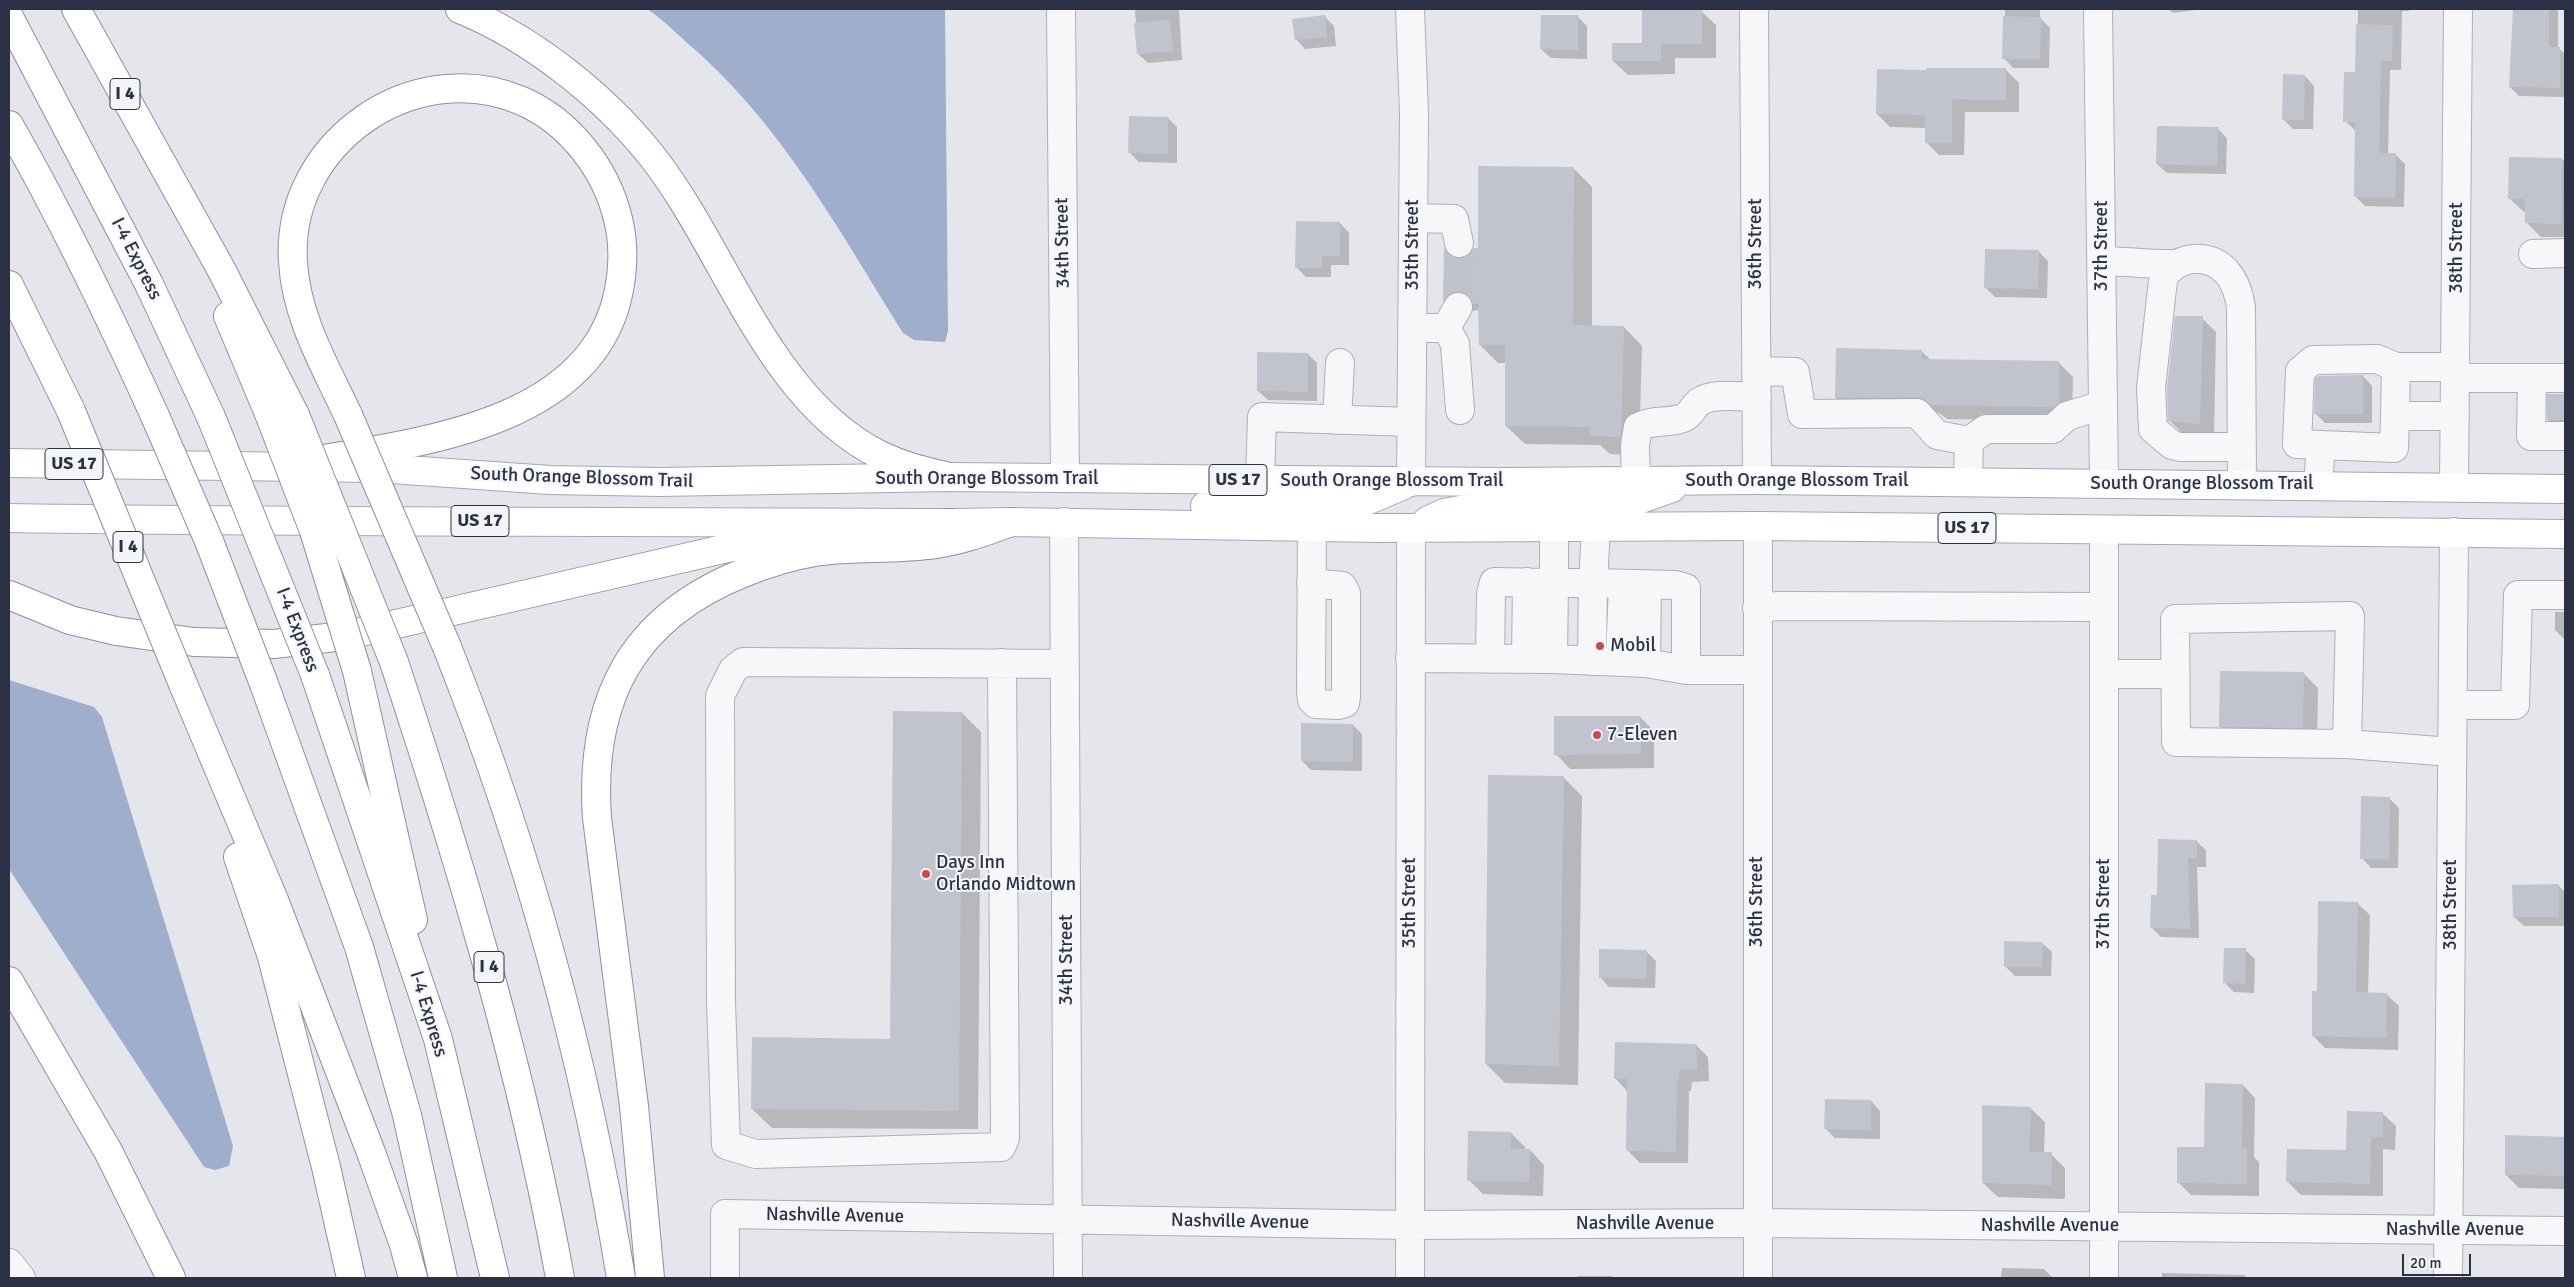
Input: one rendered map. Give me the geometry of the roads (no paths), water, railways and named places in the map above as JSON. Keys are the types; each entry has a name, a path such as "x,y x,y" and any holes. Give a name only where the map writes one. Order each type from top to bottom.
{"main road":[{"name":"I 4","path":"76,9 173,181 256,334 283,416 394,662 456,852 500,1007 540,1174 560,1278"},
{"path":"460,9 504,32 550,61 593,94 621,120 652,156 674,188 761,332 789,376 808,399 842,429 880,455 911,468 949,477"},
{"name":"I-4 Express","path":"9,17 149,284 211,417 315,676 438,1039 495,1278"},
{"path":"277,468 430,439 487,422 550,391 571,374 595,347 611,318 620,285 622,260 619,222 607,187 587,152 572,137 541,112 514,98 480,90 421,93 389,104 361,119 338,139 318,165 304,194 297,215 293,249 294,273 304,318 348,415 447,647 501,792 561,992 590,1114 621,1278"},
{"path":"9,125 44,185 103,302 209,541 264,684 359,947 407,1115 443,1278"},
{"name":"I 4","path":"9,285 71,411 183,684 213,785 272,957 326,1167 351,1278"},
{"path":"283,416 314,531 357,671 401,863 438,1039"},
{"name":"South Orange Blossom Trail","path":"9,463 377,468 550,480 658,482 949,477 1411,482 1757,480 2565,489"},
{"path":"1411,528 1444,513 1482,505 1499,503 1636,501 1695,481"},
{"path":"1064,522 1142,508 1352,507 1411,482"},
{"name":"South Orange Blossom Trail","path":"9,518 301,522 561,520 1064,522 1411,528 1758,526 2565,534"},
{"path":"650,1278 634,1106 596,804 601,728 613,690 635,653 660,624 688,600 722,581 772,562 813,552 867,547 927,546 965,538 1011,522"},
{"path":"9,595 70,620 116,631 194,642 274,644 344,636 732,547 780,539 952,523"},
{"path":"183,684 274,900 372,1155 404,1245 413,1278"},
{"path":"9,981 108,1151 171,1278"}],"street":[{"name":"34th Street","path":"1061,9 1065,478"},
{"name":"35th Street","path":"1410,9 1414,114 1411,482"},
{"name":"36th Street","path":"1754,9 1757,480"},
{"name":"37th Street","path":"2098,9 2104,483"},
{"name":"38th Street","path":"2454,487 2458,9"},
{"path":"1413,218 1454,219 1459,244"},
{"path":"2533,254 2565,253"},
{"path":"2102,261 2176,264 2191,259 2208,259 2221,266 2233,277 2239,290 2241,307 2242,484"},
{"path":"2176,264 2164,275 2162,289 2151,388 2153,429 2172,445 2180,447 2241,447"},
{"path":"1412,328 1452,318 1460,410"},
{"path":"2396,367 2394,448 2298,444 2300,370 2313,360 2377,360 2396,367 2532,378 2565,378"},
{"path":"1337,420 1340,362"},
{"path":"1636,481 1635,445 1638,427 1645,423 1679,420 1690,415 1699,402 1796,372 1802,414 1917,413 1937,435 1969,441 1986,429 2053,429 2068,416 2103,405"},
{"path":"2532,378 2531,436 2565,436"},
{"path":"2396,416 2455,416"},
{"path":"1260,480 1262,417 1411,422"},
{"path":"1968,482 1969,441"},
{"path":"2318,485 2322,445"},
{"name":"34th Street","path":"1064,522 1068,1278"},
{"name":"36th Street","path":"1758,526 1758,1278"},
{"path":"1311,584 1312,527"},
{"path":"1592,661 1596,527"},
{"name":"35th Street","path":"1410,1278 1411,528"},
{"path":"1553,659 1554,528"},
{"name":"37th Street","path":"2104,530 2104,1278"},
{"name":"38th Street","path":"2448,1278 2454,532"},
{"path":"1490,659 1491,594 1494,582 1675,585 1686,588 1686,670"},
{"path":"1526,659 1527,582"},
{"path":"1633,663 1635,584"},
{"path":"2452,705 2515,706 2518,596 2565,596"},
{"path":"1757,608 1779,606 2104,607"},
{"path":"2348,744 2350,616 2175,619 2176,742 2348,744 2415,751 2452,752"},
{"path":"1410,658 1553,659 1633,663 1686,670 1757,670"},
{"path":"1002,663 1005,1138 1001,1147 756,1154 733,1149 726,1145 721,1002 720,696 733,670 743,662 1002,663 1065,664"},
{"path":"2104,674 2174,674"},
{"name":"Nashville Avenue","path":"725,1278 725,1214 1410,1225 1758,1223 2565,1230"},
{"path":"9,1263 21,1278"}],"water":[{"path":"647,9 945,9 948,331 945,342 914,340 903,333 831,216 779,141 719,72 667,24"},
{"path":"9,680 94,707 102,717 233,1146 229,1166 215,1170 204,1167 9,869"}],"tunnel":[{"path":"1458,307 1459,243"}],"place":[{"name":"Mobil","path":"1600,646"},
{"name":"7-Eleven","path":"1597,735"},
{"name":"Days Inn Orlando Midtown","path":"926,874"}]}
